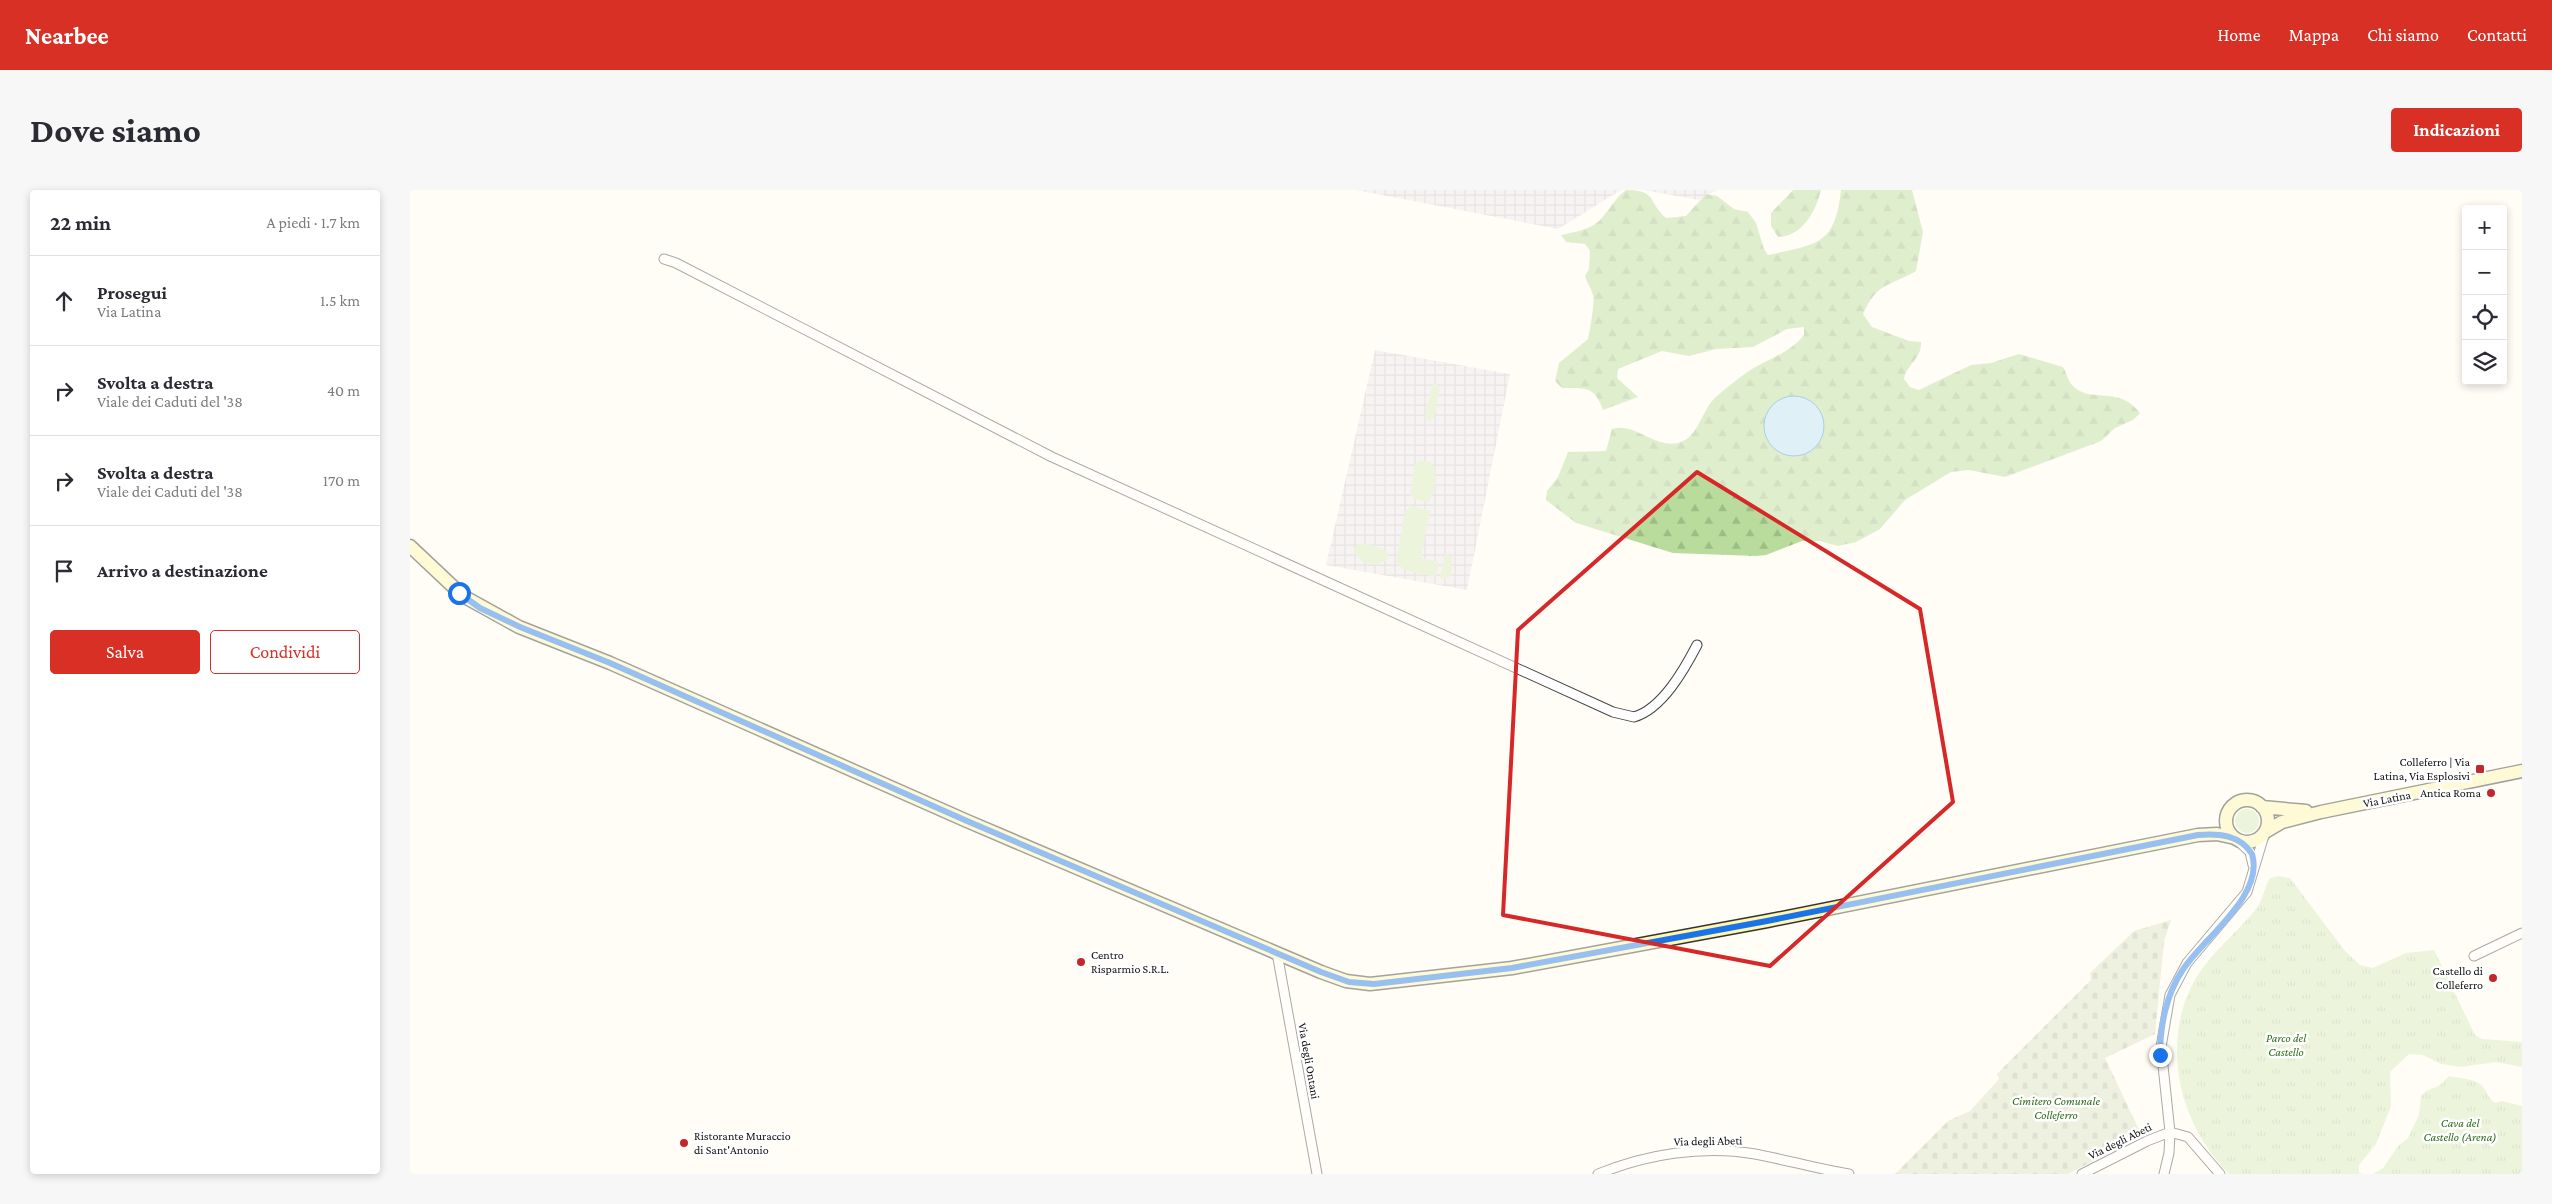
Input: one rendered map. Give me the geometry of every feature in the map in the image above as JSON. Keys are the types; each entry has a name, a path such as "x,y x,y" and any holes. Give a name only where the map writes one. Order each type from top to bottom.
{"main road":[{"name":"Via Latina","path":"410,546 467,599 520,627 610,663 967,821 1329,976 1359,983 1387,983 1481,973 1767,921 2208,834 2251,841 2282,822 2321,812 2522,771"},
{"name":"Via Latina","path":"2482,780 2522,778"},
{"name":"Via Latina","path":"2179,840 2211,826 2228,814 2233,805 2243,800 2253,801 2262,807 2321,812"},
{"path":"2262,807 2268,819 2265,832"},
{"path":"2228,814 2227,827 2235,838"}],"street":[{"path":"664,260 676,263 1052,457 1613,712 1631,717 1649,709 1678,678 1696,645"},
{"path":"2164,1174 2169,1153 2170,1132 2168,1095 2160,1055 2162,1033 2170,995 2182,970 2245,896 2253,878 2265,832"},
{"path":"2235,838 2252,854 2253,878"},
{"path":"2474,956 2522,933"},
{"name":"Via degli Ontani","path":"1277,953 1317,1174"},
{"path":"2170,1132 2188,1137 2220,1174"},
{"name":"Via degli Abeti","path":"2082,1174 2147,1141 2170,1132"},
{"name":"Via degli Abeti","path":"1598,1174 1662,1155 1725,1152 1755,1154 1849,1174"}],"highlighted area":[{"path":"1697,472 1920,609 1953,802 1770,966 1503,915 1518,630"}],"shaded area":[{"path":"1356,190 1621,190 1558,229"},
{"path":"1643,190 1716,190 1699,200"},
{"path":"1375,350 1510,374 1467,590 1326,565"}],"green space":[{"path":"1626,190 1647,194 1666,218 1686,216 1706,194 1717,196 1734,209 1748,212 1756,223 1764,249 1768,255 1799,248 1821,239 1834,222 1841,190 1912,190 1923,232 1916,271 1879,290 1868,303 1863,314 1872,327 1909,341 1921,342 1919,353 1908,369 1904,379 1910,387 1919,390 1971,365 1991,363 2019,354 2063,367 2072,385 2079,391 2087,394 2123,399 2132,404 2140,413 2133,420 2115,428 2101,441 2005,477 1969,470 1951,472 1905,500 1880,529 1856,542 1838,546 1820,541 1802,541 1766,555 1756,556 1673,553 1576,523 1546,500 1547,491 1558,477 1568,452 1606,451 1612,429 1620,428 1628,429 1669,444 1685,440 1691,436 1711,403 1719,394 1746,373 1784,352 1804,335 1804,327 1787,329 1753,347 1716,349 1689,356 1662,351 1618,369 1617,378 1638,397 1603,410 1600,402 1592,392 1582,389 1562,388 1555,381 1559,363 1588,339 1593,298 1585,276 1589,269 1590,251 1585,244 1566,242 1561,235 1591,227 1603,217"},
{"path":"1793,190 1821,190 1812,214 1801,228 1787,236 1778,237 1771,226 1771,213"},
{"path":"1436,383 1440,389 1434,417 1429,422 1425,416 1432,385"},
{"path":"1420,460 1431,462 1435,473 1435,487 1429,502 1413,499 1410,494 1415,464"},
{"path":"1411,506 1430,510 1421,558 1439,562 1436,577 1404,570 1396,562 1405,511"},
{"path":"1360,543 1382,548 1388,554 1387,560 1376,565 1363,562 1354,553 1356,546"},
{"path":"1445,554 1452,557 1451,576 1446,579 1440,578"},
{"path":"2247,809 2256,812 2259,821 2256,830 2247,833 2238,830 2235,821 2238,812"},
{"name":"Parco del Castello","path":"2279,876 2290,878 2345,951 2360,965 2373,968 2406,953 2434,950 2475,1035 2482,1039 2522,1042 2522,1067 2496,1062 2461,1067 2441,1064 2423,1055 2409,1054 2390,1072 2391,1106 2376,1144 2359,1165 2359,1172 2362,1174 2229,1174 2198,1133 2180,1085 2177,1060 2178,1034 2183,1009 2192,985 2206,964 2256,909 2270,878"},
{"name":"Cimitero Comunale Colleferro","path":"2171,920 2164,941 2155,1034 2105,1058 2142,1136 2068,1174 1895,1174 1948,1121 1970,1111 1999,1079 1997,1074 2091,980 2090,973 2134,931"},
{"name":"Cava del Castello (Arena)","path":"2449,1076 2477,1082 2485,1089 2495,1103 2502,1101 2522,1106 2522,1174 2373,1174 2383,1168 2398,1146 2408,1138 2419,1115 2421,1096 2426,1091 2439,1086"}],"water":[{"path":"1788,396 1800,396 1816,404 1822,414 1824,426 1822,438 1816,448 1800,456 1788,456 1772,448 1764,432 1764,420 1772,404"}],"place":[{"name":"Colleferro | Via Latina, Via Esplosivi","path":"2480,769"},
{"name":"Antica Roma","path":"2491,793"},
{"name":"Centro Risparmio S.R.L.","path":"1081,962"},
{"name":"Castello di Colleferro","path":"2493,978"},
{"name":"Ristorante Muraccio di Sant'Antonio","path":"684,1143"}],"route":[{"path":"459,593 480,608 545,638 589,654 967,821 1321,972 1349,982 1387,983 1512,968 1767,921 2198,835 2217,834 2235,838 2252,854 2254,862 2253,878 2250,887 2233,911 2192,957 2176,981 2166,1012 2160,1055"}]}
